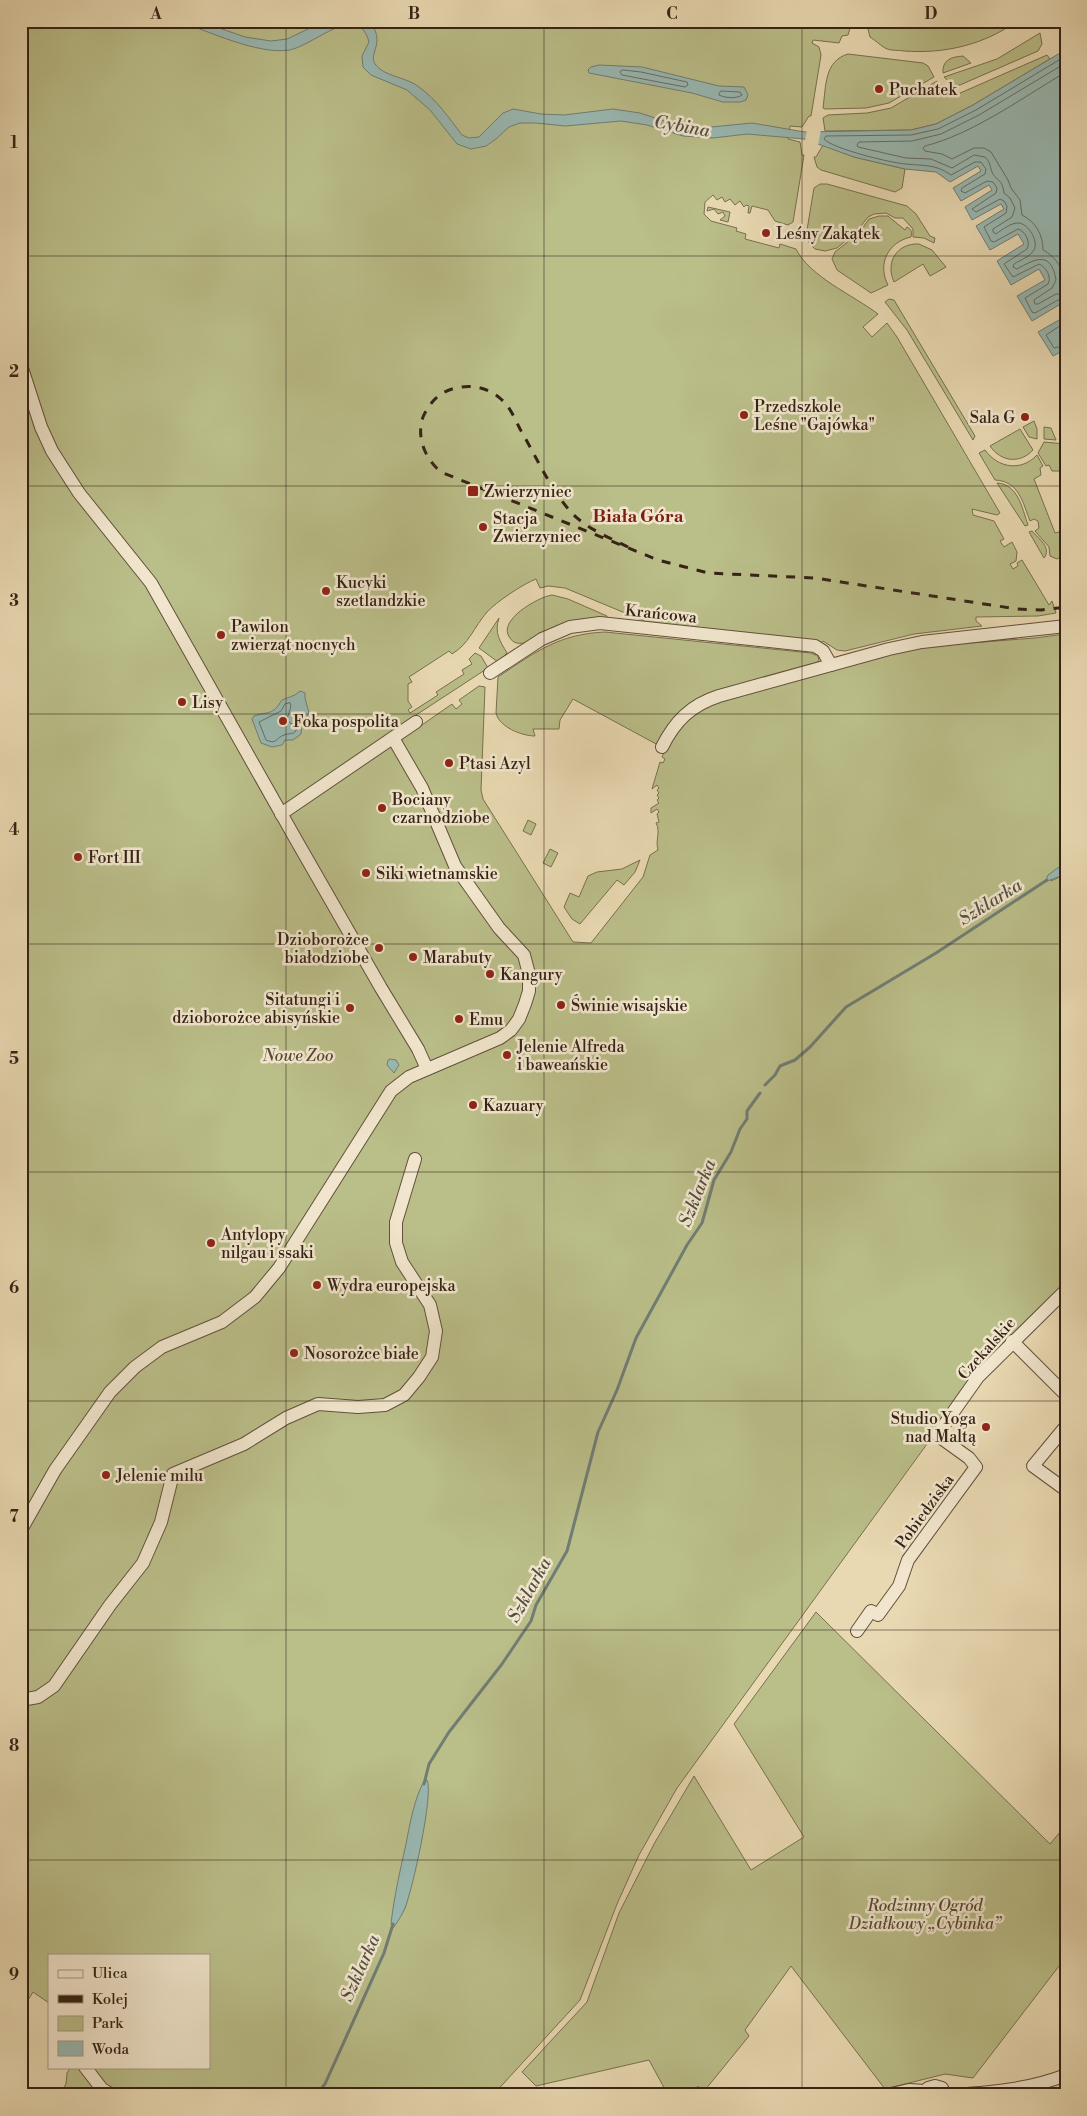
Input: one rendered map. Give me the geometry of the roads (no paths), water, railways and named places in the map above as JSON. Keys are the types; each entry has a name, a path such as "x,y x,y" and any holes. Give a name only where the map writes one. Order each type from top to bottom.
{"street":[{"path":"21,365 41,427 52,451 79,493 120,542 150,583 381,988 418,1049 427,1069"},
{"name":"Krańcowa","path":"490,673 542,639 570,627 600,623 815,646 823,651 830,665"},
{"path":"662,747 677,722 700,703 719,696 922,642 1065,626"},
{"path":"281,814 416,722"},
{"path":"21,1530 55,1470 110,1392 134,1367 162,1347 222,1322 255,1297 280,1268 391,1091 410,1076 506,1034 518,1019 529,991 529,974 524,955 499,928 455,866 422,788 393,738"},
{"path":"21,1700 38,1697 54,1686 110,1605 143,1563 161,1522 173,1474 244,1444 286,1418 318,1404 358,1407 385,1406 404,1395 419,1377 432,1357 436,1331 430,1305 402,1262 396,1243 396,1222 415,1159"},
{"name":"Czekalskie","path":"937,1435 978,1377 1012,1341 1066,1290"},
{"path":"1012,1341 1066,1395"},
{"path":"1066,1426 1033,1466 1066,1490"},
{"name":"Pobiedziska","path":"857,1631 871,1610 878,1615 899,1586 908,1560 976,1467 969,1458 937,1435"},
{"path":"86,2068 102,2089 112,2095"},
{"path":"955,2095 1010,2090 1036,2085 1066,2075"},
{"path":"887,2095 909,2090 925,2093 935,2086 942,2088 945,2095"}],"water":[{"name":"Cybina","path":"178,21 199,21 245,37 271,41 287,39 325,21 369,21 377,35 373,60 375,64 384,72 414,84 425,92 462,135 469,138 479,137 503,113 513,109 541,114 564,115 613,109 640,113 677,125 701,128 752,123 805,132 911,130 936,124 973,105 1060,53 1066,56 1066,315 1059,305 1032,321 1017,296 1045,280 1039,269 1011,285 997,261 1024,244 1018,234 990,250 976,226 1004,209 1001,204 972,220 965,207 992,190 989,185 961,201 953,188 981,171 978,166 950,182 936,172 905,169 854,157 804,139 747,134 713,138 683,136 647,125 621,121 565,126 520,123 509,127 486,146 471,149 457,144 430,110 407,90 371,75 363,67 362,56 369,42 363,30 355,25 345,25 334,29 299,47 277,51 248,46"},
{"path":"599,65 642,67 719,86 744,87 748,95 746,100 740,102 723,102 692,93 589,73 588,70 591,67"},
{"path":"1066,316 1066,349 1053,356 1038,332"},
{"path":"300,691 305,693 309,713 302,724 301,734 293,740 285,740 282,745 272,747 261,743 252,719 254,716 273,711 282,700"},
{"path":"1066,862 1066,874 1045,882 1048,875"},
{"path":"390,1059 396,1060 399,1065 394,1073 387,1065"},
{"path":"427,1780 428,1804 417,1864 405,1908 393,1928 391,1924 397,1884 411,1820 421,1788 424,1781"}],"waterway":[{"name":"Szklarka","path":"765,1085 775,1075 780,1066 795,1060 810,1047 846,1007 936,953 1047,880"},
{"name":"Szklarka","path":"424,1784 429,1764 449,1732 502,1664 531,1621 536,1605 567,1551 598,1432 617,1390 636,1338 687,1245 702,1223 714,1180 731,1152 740,1129 747,1119 747,1111 760,1093"},
{"name":"Szklarka","path":"316,2095 325,2084 384,1953 393,1924"}],"railway":[{"path":"628,547 590,527 576,517 562,502 510,410 492,392 475,387 462,387 445,392 428,407 421,425 421,440 430,461 441,472 658,560 708,573 815,578 1017,609 1041,610 1066,607"}],"place":[{"name":"Puchatek","path":"879,89"},
{"name":"Leśny Zakątek","path":"766,233"},
{"name":"Przedszkole Leśne \"Gajówka\"","path":"744,415"},
{"name":"Sala G","path":"1025,417"},
{"name":"Zwierzyniec","path":"473,491"},
{"name":"Stacja Zwierzyniec","path":"483,527"},
{"name":"Kucyki szetlandzkie","path":"326,591"},
{"name":"Pawilon zwierząt nocnych","path":"221,635"},
{"name":"Lisy","path":"182,702"},
{"name":"Foka pospolita","path":"283,721"},
{"name":"Ptasi Azyl","path":"449,763"},
{"name":"Bociany czarnodziobe","path":"382,808"},
{"name":"Fort III","path":"78,857"},
{"name":"Siki wietnamskie","path":"366,873"},
{"name":"Dzioborożce białodziobe","path":"379,948"},
{"name":"Marabuty","path":"413,957"},
{"name":"Kangury","path":"490,974"},
{"name":"Świnie wisajskie","path":"561,1005"},
{"name":"Sitatungi i dzioborożce abisyńskie","path":"350,1008"},
{"name":"Emu","path":"459,1019"},
{"name":"Jelenie Alfreda i baweańskie","path":"507,1055"},
{"name":"Kazuary","path":"473,1105"},
{"name":"Antylopy nilgau i ssaki","path":"211,1243"},
{"name":"Wydra europejska","path":"317,1285"},
{"name":"Nosorożce białe","path":"294,1353"},
{"name":"Studio Yoga nad Maltą","path":"986,1427"},
{"name":"Jelenie milu","path":"106,1475"}],"district":[{"name":"Biała Góra","path":"638,516"}],"park label":[{"name":"Nowe Zoo","path":"298,1055"},
{"name":"Rodzinny Ogród Działkowy „Cybinka”","path":"925,1914"}]}
